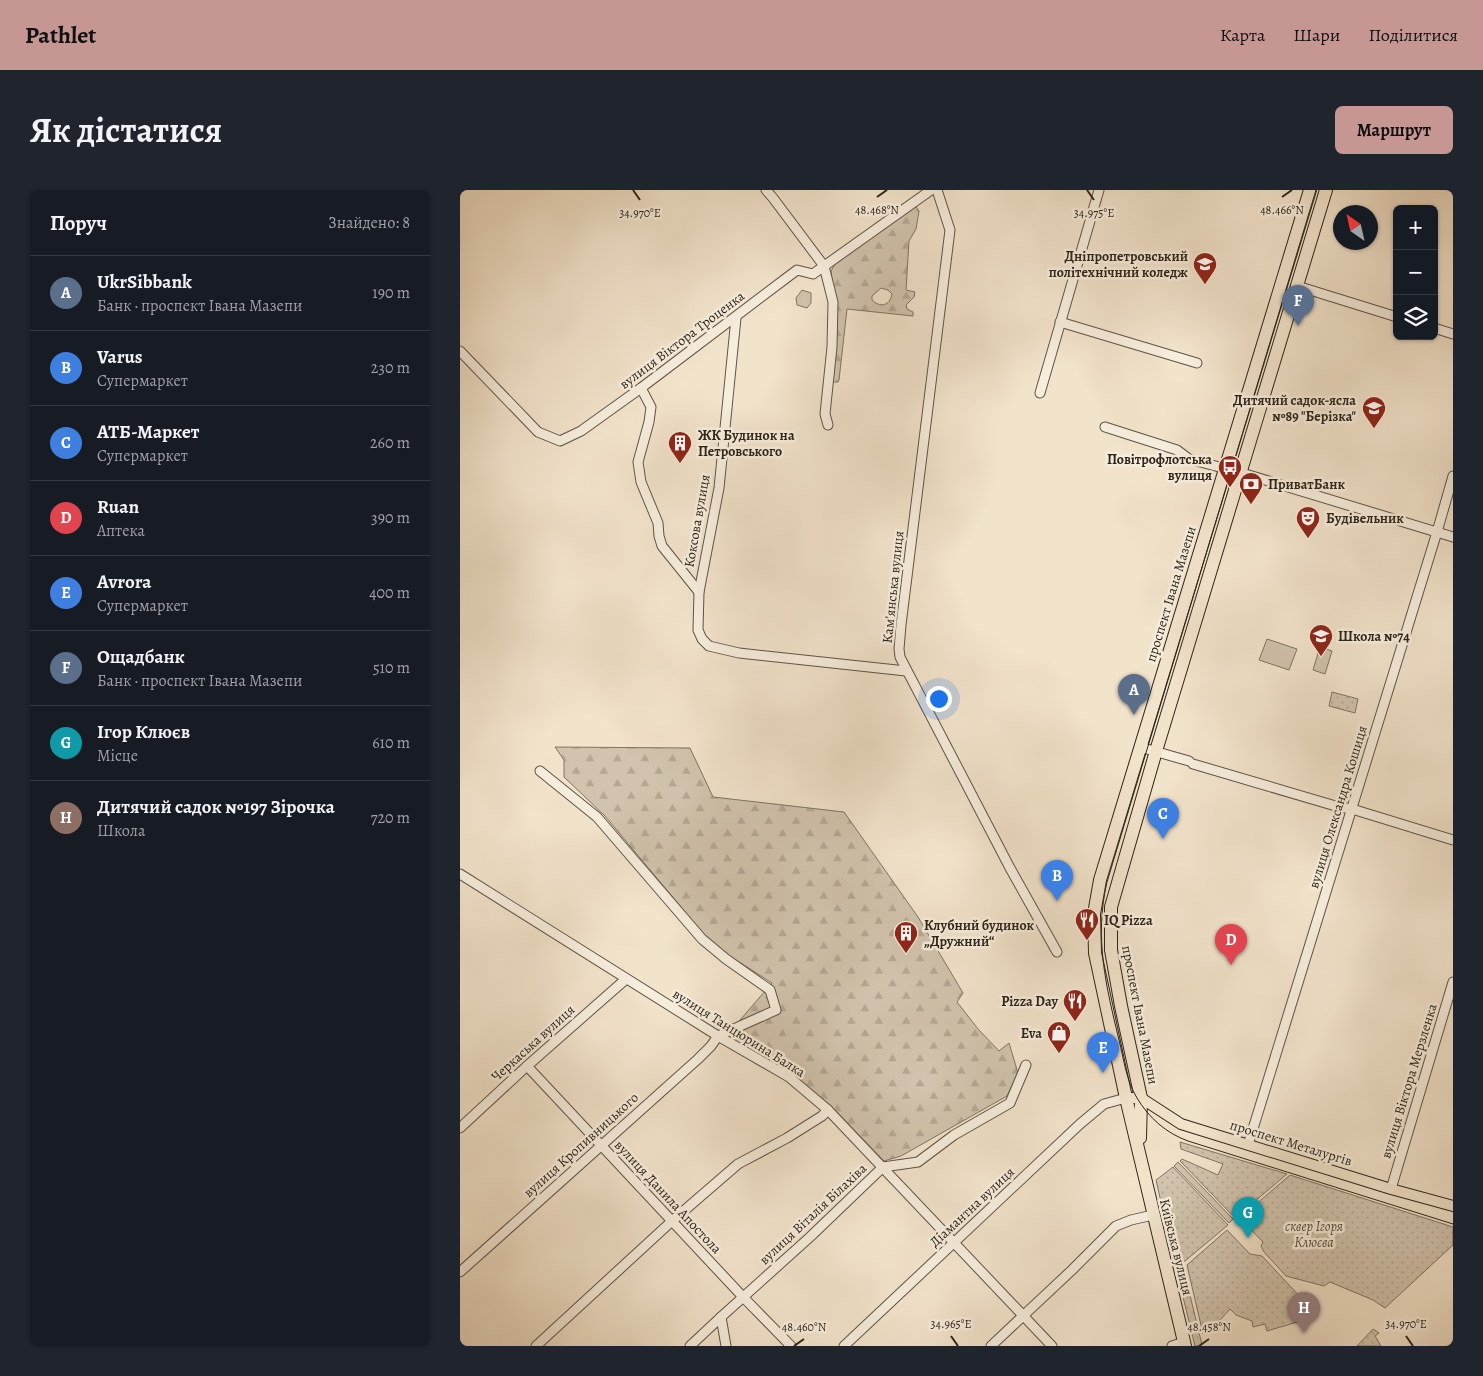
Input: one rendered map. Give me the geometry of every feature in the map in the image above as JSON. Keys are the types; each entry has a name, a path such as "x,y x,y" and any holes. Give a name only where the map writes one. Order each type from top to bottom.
{"highway":[{"name":"проспект Івана Мазепи","path":"1126,1098 1096,953 1094,921 1100,880 1310,190"},
{"name":"проспект Івана Мазепи","path":"1141,1098 1111,950 1111,907 1156,751 1242,473 1326,190"},
{"name":"Київська вулиця","path":"1126,1098 1180,1345"},
{"name":"Київська вулиця","path":"1140,1156 1141,1098"}],"main road":[{"path":"1126,1098 1141,1098"},
{"name":"проспект Металургів","path":"1141,1098 1181,1124 1453,1206"}],"street":[{"path":"766,190 774,198 824,266 832,302 832,347 825,414 828,425"},
{"name":"вулиця Віктора Троценка","path":"460,351 538,432 560,441 581,431 641,388 797,270 813,274 931,190"},
{"name":"Камʼянська вулиця","path":"937,190 950,230 901,626 900,657 1057,952"},
{"path":"1040,393 1099,190"},
{"path":"1296,286 1393,316"},
{"name":"Коксова вулиця","path":"736,318 718,488 699,592 698,630 702,639 709,646 739,653 906,671"},
{"path":"1060,322 1197,363"},
{"path":"1438,329 1453,334"},
{"path":"641,388 651,408 650,422 638,462 641,482 658,523 662,546 699,592"},
{"path":"1105,427 1177,450 1189,459 1242,473 1453,537"},
{"name":"вулиця Олександра Кошиця","path":"1248,1145 1453,476"},
{"path":"1140,747 1453,840"},
{"path":"540,771 597,817 702,940 726,960 770,990 776,1010 718,1036"},
{"name":"вулиця Танцюрина Балка","path":"460,874 626,979 789,1078 828,1110 1052,1346"},
{"name":"Черкаська вулиця","path":"460,1128 626,979"},
{"name":"вулиця Віктора Мерзленка","path":"1391,1188 1453,982"},
{"name":"вулиця Кропивницького","path":"460,1272 698,1059 718,1036"},
{"name":"вулиця Віталія Білахіва","path":"690,1346 810,1237 883,1167 918,1162 954,1135 1010,1103 1026,1065"},
{"name":"вулиця Данила Апостола","path":"527,1066 791,1346"},
{"name":"Діамантна вулиця","path":"844,1346 1080,1124 1104,1104 1126,1098"},
{"path":"536,1346 672,1221 738,1164 787,1138 822,1116 828,1110"},
{"path":"991,1346 1116,1226 1153,1215"},
{"path":"721,1317 726,1346"}],"green space":[{"path":"912,207 916,207 919,211 916,229 909,241 906,290 915,292 914,297 906,305 907,309 913,312 913,316 847,309 839,380 838,382 832,382 834,296 831,271 835,264","holes":["881,288 888,290 892,294 887,303 881,305 872,300 872,296"]},
{"path":"802,290 811,293 811,303 807,308 797,305 796,298"},
{"path":"1267,639 1297,649 1289,670 1259,660"},
{"path":"1320,647 1332,651 1325,674 1313,670"},
{"path":"1332,692 1358,699 1355,713 1329,706"},
{"path":"555,747 690,748 713,797 844,812 918,917 963,993 957,1002 978,1029 999,1051 1009,1043 1018,1073 1007,1096 901,1156 884,1161 831,1106 792,1074 728,1034 772,983 725,953 707,938 605,816 564,777 564,760"},
{"name":"сквер Ігоря Клюєва","path":"1180,1142 1287,1174 1235,1218 1180,1161 1182,1159 1218,1175 1223,1164 1181,1149"},
{"path":"1178,1162 1233,1219 1229,1223 1174,1166"},
{"path":"1173,1167 1228,1225 1185,1261 1175,1264 1156,1180"},
{"name":"сквер Ігоря Клюєва","path":"1290,1175 1453,1227 1453,1245 1385,1308 1373,1300 1330,1282 1324,1286 1286,1276 1264,1252 1261,1246 1263,1242 1240,1218"},
{"name":"сквер Ігоря Клюєва","path":"1227,1230 1250,1254 1262,1256 1318,1316 1267,1331 1265,1324 1253,1327 1252,1321 1236,1315 1230,1309 1203,1334 1187,1265"},
{"path":"1183,1266 1202,1345 1195,1346 1176,1268"},
{"path":"1373,1329 1379,1333 1375,1336 1381,1346 1357,1346"}],"tram line":[{"path":"1316,190 1107,882 1103,903 1103,962 1130,1084 1147,1112 1165,1129 1188,1141 1453,1224"}],"place":[{"name":"Дніпропетровський політехнічний коледж","path":"1205,285"},
{"name":"Ощадбанк","path":"1298,326"},
{"name":"Дитячий садок-ясла №89 \"Берізка\"","path":"1374,429"},
{"name":"ЖК Будинок на Петровського","path":"680,464"},
{"name":"Повітрофлотська вулиця","path":"1230,488"},
{"name":"ПриватБанк","path":"1251,505"},
{"name":"Будівельник","path":"1308,539"},
{"name":"Школа №74","path":"1321,657"},
{"name":"UkrSibbank","path":"1134,715"},
{"name":"АТБ-Маркет","path":"1163,839"},
{"name":"Varus","path":"1057,901"},
{"name":"IQ Pizza","path":"1087,941"},
{"name":"Клубний будинок „Дружний“","path":"906,954"},
{"name":"Ruan","path":"1231,965"},
{"name":"Pizza Day","path":"1075,1022"},
{"name":"Eva","path":"1059,1054"},
{"name":"Avrora","path":"1103,1073"},
{"name":"Ігор Клюєв","path":"1248,1238"},
{"name":"Дитячий садок №197 Зірочка","path":"1304,1333"}]}
